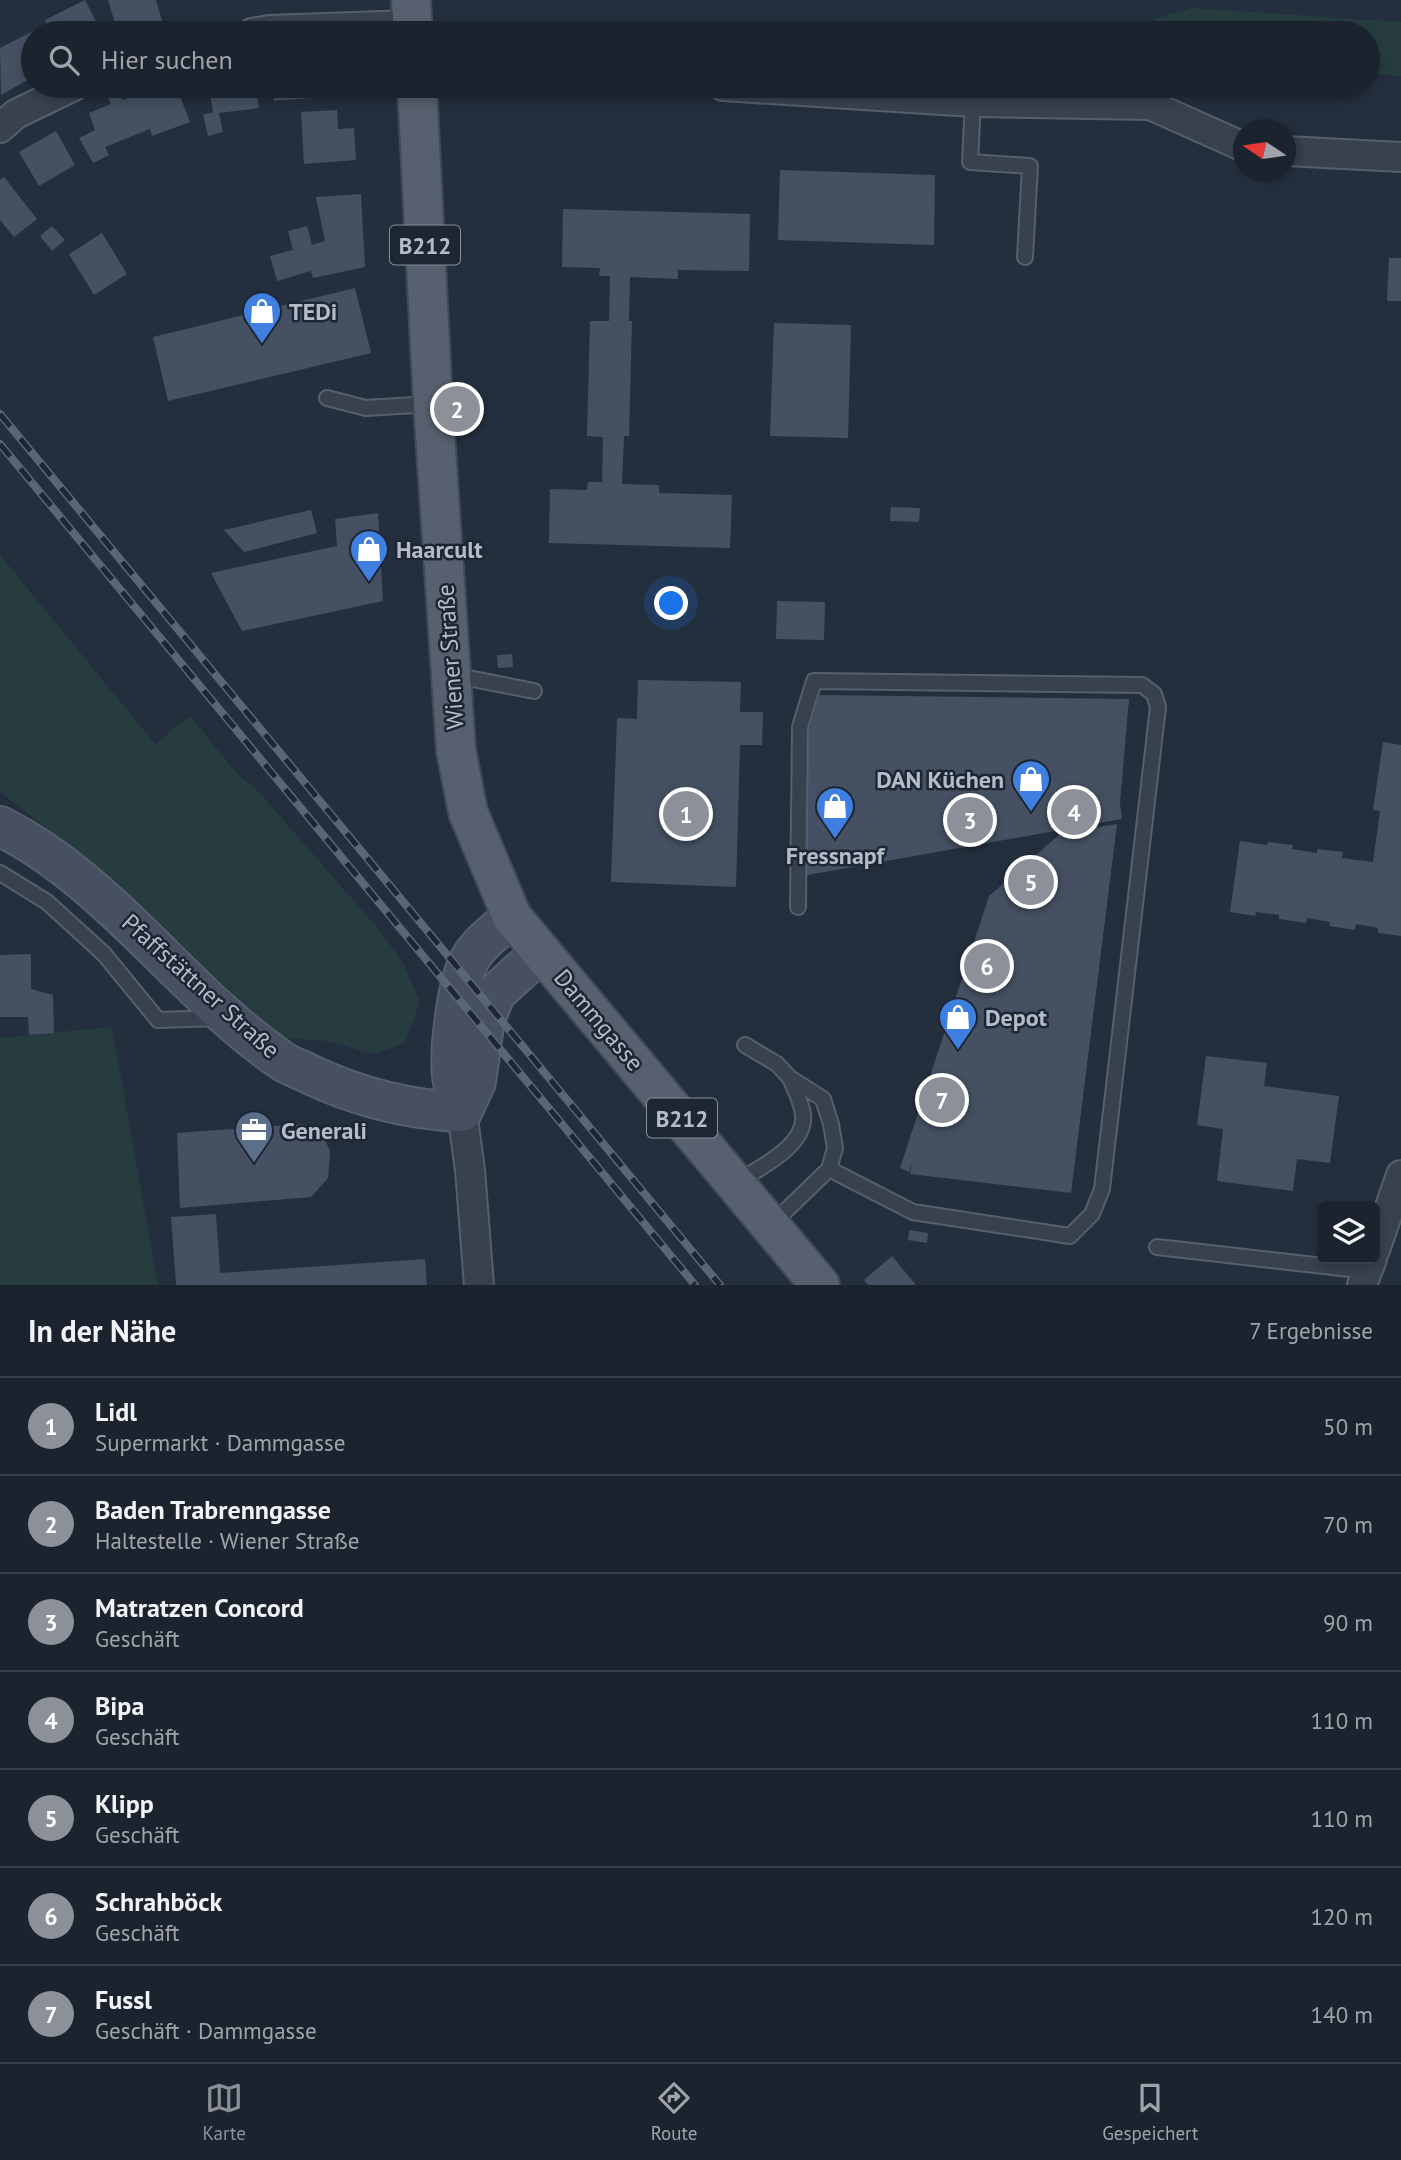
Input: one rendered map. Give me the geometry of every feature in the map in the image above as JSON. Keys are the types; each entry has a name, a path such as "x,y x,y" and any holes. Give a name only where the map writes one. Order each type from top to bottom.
{"main road":[{"name":"Wiener Straße","path":"418,98 433,404 456,750 468,813 512,917"},
{"name":"Pfaffstättner Straße","path":"0,826 26,839 95,890 228,1018 282,1061 344,1090 425,1111 462,1112"},
{"name":"Dammgasse","path":"512,917 820,1285"},
{"path":"462,1112 452,1077 452,1048 460,988 469,960 481,944 512,917"},
{"path":"462,1112 476,1082 485,1019 496,993 541,952"}],"street":[{"path":"386,21 412,19"},
{"path":"0,128 16,114 49,98"},
{"path":"910,98 973,102 1019,98"},
{"path":"1096,98 1150,105 1233,142"},
{"path":"1296,152 1401,157"},
{"path":"462,1112 470,1170 479,1285"},
{"path":"1369,1266 1401,1175"}],"lane":[{"path":"973,102 970,162 1030,166 1025,257"},
{"path":"327,398 366,408 433,404"},
{"path":"451,675 534,691"},
{"path":"799,907 800,727 814,681 1142,685 1154,694 1158,707 1102,1189 1092,1214 1070,1236 913,1212 829,1169"},
{"path":"0,873 47,902 104,954 158,1020 228,1018"},
{"path":"745,1045 777,1064 790,1078 823,1099 835,1148 829,1169 771,1225"},
{"path":"736,1182 779,1157 800,1133 804,1117 790,1078"},
{"path":"1157,1247 1369,1266"}],"green space":[{"path":"1192,8 1401,22 1401,76 1380,75 1380,21 1153,21"},
{"path":"0,555 155,744 190,716 230,765 258,791 381,932 404,965 420,1002 405,1043 373,1054 328,1041 281,1038 105,874 0,792"},
{"path":"112,1027 158,1285 0,1285 0,1038"}],"building":[{"path":"85,0 96,21 46,21"},
{"path":"108,0 156,0 162,21 114,21"},
{"path":"21,37 21,84 1,95 0,48"},
{"path":"108,98 181,98 190,122 152,136 150,129 105,147 109,155 93,163 79,138 95,130 89,113 111,104"},
{"path":"211,98 257,98 259,108 219,113 223,132 208,136 203,115 213,112"},
{"path":"274,98 313,98 274,101"},
{"path":"337,110 338,129 354,128 356,160 304,164 301,112"},
{"path":"56,131 75,165 39,186 19,152"},
{"path":"780,170 935,175 934,245 778,240"},
{"path":"4,177 37,219 14,237 0,220 0,180"},
{"path":"361,194 365,267 313,278 311,271 277,281 270,256 293,250 288,231 307,226 312,245 325,241 316,197"},
{"path":"563,209 750,214 749,271 678,270 678,279 630,277 629,321 632,321 629,436 624,436 622,484 659,485 659,493 732,495 730,548 549,543 550,489 587,490 588,482 602,482 603,437 587,436 590,321 609,321 610,276 599,276 600,268 562,267"},
{"path":"52,226 65,240 52,251 40,236"},
{"path":"102,233 127,274 94,295 69,254"},
{"path":"1389,258 1401,258 1401,301 1387,301"},
{"name":"TEDi","path":"355,288 371,353 168,401 153,337"},
{"path":"774,323 851,325 848,438 770,436"},
{"path":"891,507 920,508 919,522 890,521"},
{"path":"311,510 317,533 244,552 224,530"},
{"path":"378,513 383,601 242,631 211,573 337,546 335,519"},
{"path":"777,601 825,602 824,640 776,639"},
{"path":"512,654 513,667 498,668 497,655"},
{"path":"638,680 741,682 740,712 763,712 762,745 740,745 736,887 611,882 617,718 637,719"},
{"path":"819,695 1129,699 1120,803 1122,819 802,876 803,749"},
{"path":"1383,742 1401,745 1401,936 1378,933 1378,928 1356,924 1355,930 1329,926 1330,922 1307,918 1306,923 1279,919 1279,915 1256,912 1255,916 1230,912 1240,841 1293,845 1292,849 1317,853 1317,849 1343,852 1342,858 1373,862 1380,811 1373,810"},
{"path":"1117,824 1071,1193 910,1174 912,1164 909,1172 900,1168 989,896 1060,834 1076,834 1080,830"},
{"path":"31,954 31,989 53,995 54,1033 29,1035 28,1017 0,1017 0,955"},
{"path":"1206,1056 1267,1063 1264,1086 1339,1096 1330,1163 1297,1159 1293,1191 1217,1181 1223,1129 1197,1125"},
{"name":"Generali","path":"303,1124 322,1133 330,1151 328,1178 311,1197 180,1208 177,1133"},
{"path":"216,1214 220,1273 425,1259 427,1285 176,1285 171,1217"},
{"path":"909,1230 928,1233 927,1243 908,1240"},
{"path":"892,1256 916,1285 868,1285 864,1280"}],"railway":[{"path":"0,414 720,1285"},
{"path":"0,444 695,1285"}],"place":[{"name":"TEDi","path":"262,345"},
{"name":"Baden Trabrenngasse","path":"457,409"},
{"name":"Haarcult","path":"369,583"},
{"name":"Bipa","path":"1074,812"},
{"name":"DAN Küchen","path":"1031,813"},
{"name":"Lidl","path":"686,814"},
{"name":"Matratzen Concord","path":"970,820"},
{"name":"Fressnapf","path":"835,840"},
{"name":"Klipp","path":"1031,882"},
{"name":"Schrahböck","path":"987,966"},
{"name":"Depot","path":"958,1051"},
{"name":"Fussl","path":"942,1100"},
{"name":"Generali","path":"254,1164"}]}
